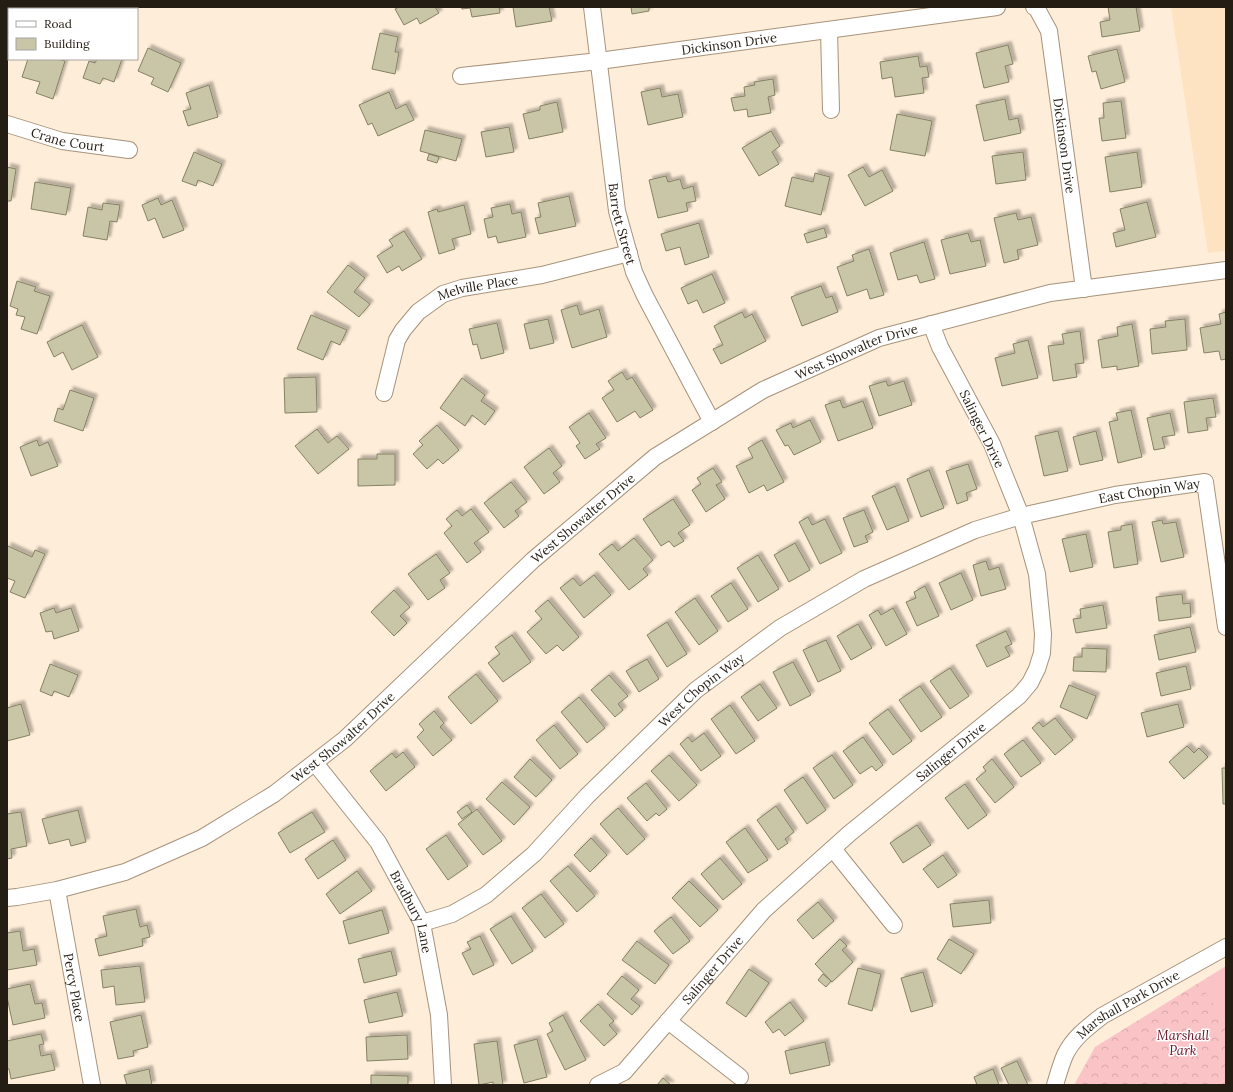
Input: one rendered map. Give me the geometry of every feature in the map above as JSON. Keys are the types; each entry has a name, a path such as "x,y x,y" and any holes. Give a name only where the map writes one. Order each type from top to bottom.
{"street":[{"name":"Barrett Street","path":"592,7 617,210 634,272 645,296 712,422"},
{"name":"Dickinson Drive","path":"461,76 599,60 997,7"},
{"name":"Dickinson Drive","path":"1034,7 1036,7 1049,31 1084,289"},
{"path":"829,30 831,110"},
{"name":"Crane Court","path":"7,124 62,141 129,150"},
{"name":"Melville Place","path":"384,393 397,340 418,312 443,294 462,288 542,275 629,253"},
{"name":"West Showalter Drive","path":"7,898 57,890 125,872 202,838 274,794 345,740 539,556 654,457 763,390 880,338 1050,293 1226,270"},
{"name":"Salinger Drive","path":"598,1085 624,1072 764,910 850,833 1019,696 1030,683 1037,669 1042,653 1043,634 1037,574 1021,516 992,444 940,347 931,324"},
{"name":"East Chopin Way","path":"1021,516 1115,495 1205,482 1226,627"},
{"name":"West Chopin Way","path":"422,923 452,914 486,895 534,854 586,796 696,690 780,628 864,579 974,530 1021,516"},
{"name":"Bradbury Lane","path":"315,763 378,842 422,923 439,1015 443,1085"},
{"path":"833,849 894,924"},
{"name":"Percy Place","path":"57,890 92,1085"},
{"name":"Marshall Park Drive","path":"1055,1085 1065,1055 1074,1041 1084,1030 1102,1016 1226,947"},
{"path":"668,1021 740,1077"}],"shaded area":[{"path":"1171,7 1226,7 1226,251 1208,253"}],"green space":[{"name":"Marshall Park","path":"1226,966 1226,1085 1074,1085 1095,1047"},
{"path":"1226,969 1226,1022 1201,986"}],"building":[{"path":"399,7 435,7 439,13 420,24 417,18 404,25 395,9"},
{"path":"461,7 499,7 500,13 472,17 470,8 462,9"},
{"path":"513,7 549,7 552,21 516,27"},
{"path":"631,7 649,7 649,11 632,14"},
{"path":"1108,7 1136,7 1140,31 1102,37 1100,22 1110,20"},
{"path":"380,33 398,37 395,52 399,52 395,74 372,69"},
{"path":"1008,45 1013,64 1005,66 1009,82 984,88 976,53"},
{"path":"148,48 181,63 168,92 151,84 154,78 138,71"},
{"path":"1117,49 1125,82 1101,89 1096,71 1092,72 1088,56"},
{"path":"918,56 920,67 927,66 929,77 922,78 924,93 895,97 892,77 882,79 880,62"},
{"path":"28,60 65,61 53,99 36,93 40,82 22,77"},
{"path":"96,60 122,60 114,82 103,78 100,84 83,78 89,61 95,63"},
{"path":"773,79 775,95 768,97 771,113 748,117 747,109 734,111 731,98 745,96 744,87 755,85 754,82"},
{"path":"209,85 218,117 188,126 183,111 191,109 186,93"},
{"path":"660,88 662,97 678,94 683,117 648,125 641,92"},
{"path":"389,92 396,109 406,104 414,120 378,136 372,123 368,125 359,105"},
{"path":"1005,99 1009,120 1018,118 1021,133 984,141 976,105"},
{"path":"1121,101 1126,138 1102,141 1099,118 1104,118 1103,103"},
{"path":"557,102 563,132 529,139 523,114 540,110 540,106"},
{"path":"897,114 932,121 925,156 890,150"},
{"path":"509,127 514,152 486,157 481,132"},
{"path":"425,130 462,139 456,161 420,151"},
{"path":"771,131 780,146 772,152 779,164 759,176 742,148"},
{"path":"194,152 222,164 213,186 198,180 196,186 182,181"},
{"path":"1023,152 1026,180 996,184 992,156"},
{"path":"1137,152 1142,187 1110,192 1105,157"},
{"path":"429,154 439,157 437,163 427,160"},
{"path":"7,167 16,169 11,201 7,201"},
{"path":"863,167 869,177 882,170 893,191 865,206 848,175"},
{"path":"815,173 830,177 821,215 785,206 792,177 813,182"},
{"path":"666,176 668,182 680,179 683,189 693,186 696,201 686,203 688,211 658,218 649,180"},
{"path":"35,182 71,188 66,215 31,209"},
{"path":"569,196 576,226 539,234 535,218 541,217 538,203"},
{"path":"158,198 161,205 172,200 184,230 163,238 155,218 148,221 142,205"},
{"path":"1147,202 1156,237 1116,247 1113,233 1125,230 1120,209"},
{"path":"103,203 120,205 117,222 110,221 107,240 83,236 88,207 102,210"},
{"path":"510,204 512,214 521,212 526,237 498,243 496,236 488,238 484,219 493,217 491,208"},
{"path":"464,205 471,234 452,239 455,249 439,254 428,212 437,209 438,212"},
{"path":"1016,213 1018,220 1031,217 1038,245 1017,250 1019,259 1004,263 994,218"},
{"path":"699,223 709,257 685,265 680,247 666,251 661,234"},
{"path":"824,228 827,237 807,243 804,234"},
{"path":"404,231 422,259 402,271 399,266 387,273 377,256 393,246 389,240"},
{"path":"968,233 971,242 980,240 986,266 950,274 941,240"},
{"path":"924,242 935,279 920,283 917,275 898,280 890,253"},
{"path":"869,249 884,295 870,299 867,289 847,296 837,267 854,261 852,255"},
{"path":"348,265 365,278 354,292 370,304 359,317 327,292"},
{"path":"712,274 725,303 703,313 697,300 688,304 681,288"},
{"path":"17,281 36,287 34,291 50,296 37,334 21,329 25,317 16,315 18,309 10,306"},
{"path":"821,286 826,298 832,296 838,312 802,326 791,297"},
{"path":"577,305 580,315 599,309 607,337 572,348 561,310"},
{"path":"742,312 745,318 752,314 766,341 721,364 713,349 723,345 714,326"},
{"path":"1226,312 1226,359 1221,360 1219,351 1204,353 1200,328 1221,324 1219,314"},
{"path":"311,315 347,330 340,345 331,341 323,360 297,349"},
{"path":"548,319 554,343 530,349 524,324"},
{"path":"1185,319 1187,350 1152,354 1150,329 1166,327 1165,321"},
{"path":"497,323 504,353 481,359 477,344 473,345 469,329"},
{"path":"1132,324 1139,366 1117,370 1117,366 1102,368 1098,340 1118,336 1117,327"},
{"path":"82,325 98,357 72,370 63,352 54,357 47,342"},
{"path":"1080,331 1084,363 1075,364 1077,377 1053,381 1048,346 1064,344 1062,334"},
{"path":"1028,340 1038,378 1002,386 995,358 1015,353 1013,344"},
{"path":"622,372 627,380 632,377 653,410 640,418 635,411 617,422 602,398 614,390 608,381"},
{"path":"316,377 317,412 285,413 284,378"},
{"path":"462,378 485,395 481,401 495,411 485,425 472,415 465,426 440,408"},
{"path":"886,381 888,386 904,381 912,405 879,416 869,386"},
{"path":"70,390 94,398 83,431 54,421 58,408 63,410"},
{"path":"1213,398 1216,417 1206,418 1208,430 1188,433 1184,402"},
{"path":"840,400 843,408 863,401 873,428 838,441 825,405"},
{"path":"1131,410 1142,457 1118,463 1109,422 1118,420 1116,413"},
{"path":"589,413 606,438 596,444 600,449 585,459 576,446 580,443 569,427"},
{"path":"1170,413 1175,435 1162,437 1165,448 1154,450 1147,418"},
{"path":"810,420 821,442 794,455 788,445 785,446 776,430 791,423 793,428"},
{"path":"437,425 459,450 443,464 438,459 427,469 413,454 423,445 419,441"},
{"path":"317,429 328,443 337,436 349,449 318,474 295,446"},
{"path":"1058,431 1068,471 1044,476 1035,436"},
{"path":"1096,431 1103,460 1080,465 1073,437"},
{"path":"37,440 39,446 48,442 58,466 31,476 20,447"},
{"path":"762,440 784,482 767,491 764,485 749,493 736,466 753,458 748,448"},
{"path":"549,448 562,466 553,473 560,482 544,494 524,467"},
{"path":"377,454 395,454 395,485 358,486 358,459 377,459"},
{"path":"968,464 977,489 966,493 968,500 957,504 946,471"},
{"path":"713,468 722,482 716,485 725,499 706,512 692,490 701,484 697,478"},
{"path":"929,470 944,508 921,517 907,479"},
{"path":"511,482 527,502 515,511 519,516 504,528 484,503"},
{"path":"895,486 909,521 887,530 872,496"},
{"path":"673,499 690,525 678,533 684,541 674,547 669,541 661,546 643,519"},
{"path":"471,509 489,532 474,543 481,552 467,563 444,533 452,526 446,519 457,510 462,516"},
{"path":"864,510 873,532 865,536 868,542 854,547 843,518"},
{"path":"808,517 812,525 825,519 842,553 820,564 799,522"},
{"path":"1162,520 1163,524 1176,522 1184,557 1161,562 1152,522"},
{"path":"1132,524 1138,564 1114,568 1108,532 1121,530 1121,526"},
{"path":"1086,534 1093,567 1070,572 1062,539"},
{"path":"634,538 653,560 643,569 648,575 629,590 599,554 612,544 618,551"},
{"path":"795,543 810,570 789,582 774,555"},
{"path":"8,546 32,557 35,550 45,554 25,598 10,592 15,581 7,578"},
{"path":"436,554 450,573 440,580 445,588 428,600 408,574"},
{"path":"758,555 779,589 758,602 737,568"},
{"path":"986,561 989,570 999,567 1006,589 981,596 973,565"},
{"path":"961,573 973,600 951,610 939,583"},
{"path":"594,575 611,595 584,618 560,588 573,578 580,586"},
{"path":"731,583 748,609 728,622 711,596"},
{"path":"925,586 939,616 917,626 906,602 916,598 914,592"},
{"path":"394,590 410,607 400,616 407,623 394,636 371,612"},
{"path":"1182,594 1183,604 1190,603 1191,617 1159,621 1156,597"},
{"path":"695,598 718,631 699,645 675,612"},
{"path":"548,600 579,637 563,651 557,645 546,654 527,632 542,619 535,611"},
{"path":"1103,605 1107,628 1076,633 1073,619 1081,618 1080,609"},
{"path":"54,608 56,613 71,608 79,631 54,639 52,631 46,632 40,613"},
{"path":"893,608 907,634 886,646 869,615 878,610 881,615"},
{"path":"667,622 687,654 667,667 647,635"},
{"path":"858,624 872,648 851,660 837,636"},
{"path":"1190,627 1196,652 1159,660 1154,635"},
{"path":"1006,631 1012,644 1005,647 1010,656 987,667 976,645"},
{"path":"512,635 531,662 503,682 488,663 500,654 495,647"},
{"path":"826,640 841,671 818,682 803,650"},
{"path":"1082,648 1107,649 1106,672 1073,671 1074,657 1082,657"},
{"path":"647,659 659,679 639,692 626,671"},
{"path":"793,662 811,695 790,706 773,672"},
{"path":"50,664 78,675 69,697 54,691 52,696 40,691"},
{"path":"1186,666 1191,689 1161,696 1156,673"},
{"path":"950,668 969,696 950,709 930,681"},
{"path":"476,674 498,701 471,724 448,697"},
{"path":"609,675 628,696 618,704 623,710 615,717 591,690"},
{"path":"760,684 777,708 758,721 741,697"},
{"path":"1069,685 1096,696 1087,719 1060,707"},
{"path":"920,686 942,717 921,732 899,700"},
{"path":"579,697 605,728 587,743 561,712"},
{"path":"21,704 30,735 7,741 7,708"},
{"path":"1178,704 1184,727 1147,737 1141,713"},
{"path":"730,705 755,741 736,754 711,719"},
{"path":"888,709 912,741 893,755 869,723"},
{"path":"434,711 444,723 440,727 452,740 433,756 417,737 424,730 419,724"},
{"path":"1055,718 1073,740 1055,755 1032,728 1039,722 1043,727"},
{"path":"554,725 578,754 560,769 536,740"},
{"path":"704,733 721,756 701,771 680,744 688,737 692,742"},
{"path":"863,737 883,765 876,771 872,766 860,774 843,751"},
{"path":"1023,740 1041,763 1021,777 1004,754"},
{"path":"1187,746 1194,753 1199,748 1208,757 1184,779 1169,762"},
{"path":"403,752 415,767 386,791 370,771 392,753 396,758"},
{"path":"669,755 697,785 679,801 651,771"},
{"path":"832,755 853,785 834,799 813,768"},
{"path":"530,759 552,780 536,797 514,777"},
{"path":"992,759 1014,787 995,803 976,779 986,771 983,767"},
{"path":"1222,768 1226,768 1226,804 1223,804"},
{"path":"803,777 826,810 807,824 784,790"},
{"path":"502,782 530,807 514,825 486,799"},
{"path":"646,783 667,809 659,816 656,813 647,821 627,798"},
{"path":"965,784 987,815 968,829 945,798"},
{"path":"467,805 472,812 462,819 457,812"},
{"path":"776,806 794,832 785,839 788,843 778,850 757,820"},
{"path":"618,808 645,839 627,855 600,824"},
{"path":"477,809 502,841 483,855 458,824"},
{"path":"78,810 86,842 71,846 69,839 49,844 42,819"},
{"path":"21,812 27,846 11,849 12,858 7,859 7,814"},
{"path":"312,812 325,832 290,853 278,833"},
{"path":"917,825 931,845 903,863 890,843"},
{"path":"745,828 768,860 748,873 726,842"},
{"path":"446,835 468,866 448,880 426,849"},
{"path":"591,838 607,855 590,872 574,855"},
{"path":"333,840 346,860 318,879 305,859"},
{"path":"943,855 957,875 938,888 923,869"},
{"path":"720,858 742,884 723,900 701,874"},
{"path":"568,866 595,896 577,912 550,881"},
{"path":"357,871 372,891 340,914 326,894"},
{"path":"689,881 718,910 700,927 672,898"},
{"path":"541,894 564,924 545,938 522,908"},
{"path":"989,900 991,923 953,927 950,904"},
{"path":"818,902 834,921 813,939 797,920"},
{"path":"136,909 140,927 147,925 150,937 142,939 143,946 99,956 95,939 107,936 103,916"},
{"path":"382,910 389,933 349,944 343,921"},
{"path":"511,916 533,951 512,964 490,929"},
{"path":"671,917 690,941 673,954 654,931"},
{"path":"20,931 23,951 34,949 37,965 7,970 7,933"},
{"path":"480,936 494,965 473,975 462,953 471,949 467,942"},
{"path":"840,939 847,946 842,950 853,962 832,982 815,964"},
{"path":"949,939 974,954 961,974 937,959"},
{"path":"637,941 669,965 655,984 622,960"},
{"path":"391,951 397,975 364,983 358,959"},
{"path":"140,966 145,1002 116,1005 114,986 103,988 101,970"},
{"path":"858,968 881,974 872,1011 848,1004"},
{"path":"749,969 769,983 746,1017 726,1003"},
{"path":"923,972 933,1006 911,1012 901,978"},
{"path":"823,974 831,981 826,987 818,980"},
{"path":"622,976 639,990 631,999 640,1006 632,1015 607,994"},
{"path":"30,984 35,1004 42,1003 45,1018 13,1025 7,997 7,989"},
{"path":"397,992 403,1016 369,1023 364,1000"},
{"path":"790,1002 804,1021 785,1036 779,1029 773,1033 765,1022"},
{"path":"598,1004 614,1021 609,1025 617,1034 604,1046 580,1021"},
{"path":"141,1015 148,1047 133,1051 134,1056 118,1059 110,1022"},
{"path":"563,1015 586,1060 565,1070 547,1034 553,1031 549,1023"},
{"path":"41,1034 44,1044 39,1045 41,1056 51,1054 55,1070 11,1079 9,1069 7,1069 7,1041"},
{"path":"407,1035 408,1059 367,1061 366,1037"},
{"path":"537,1039 547,1077 524,1083 514,1045"},
{"path":"497,1041 503,1085 493,1085 493,1082 479,1085 474,1044"},
{"path":"825,1042 830,1065 790,1074 785,1051"},
{"path":"1017,1061 1028,1085 1009,1085 1001,1068"},
{"path":"149,1069 152,1085 127,1085 124,1075"},
{"path":"993,1069 999,1085 977,1085 974,1077"},
{"path":"371,1075 408,1076 408,1085 371,1085"},
{"path":"663,1078 671,1085 657,1085"}]}
